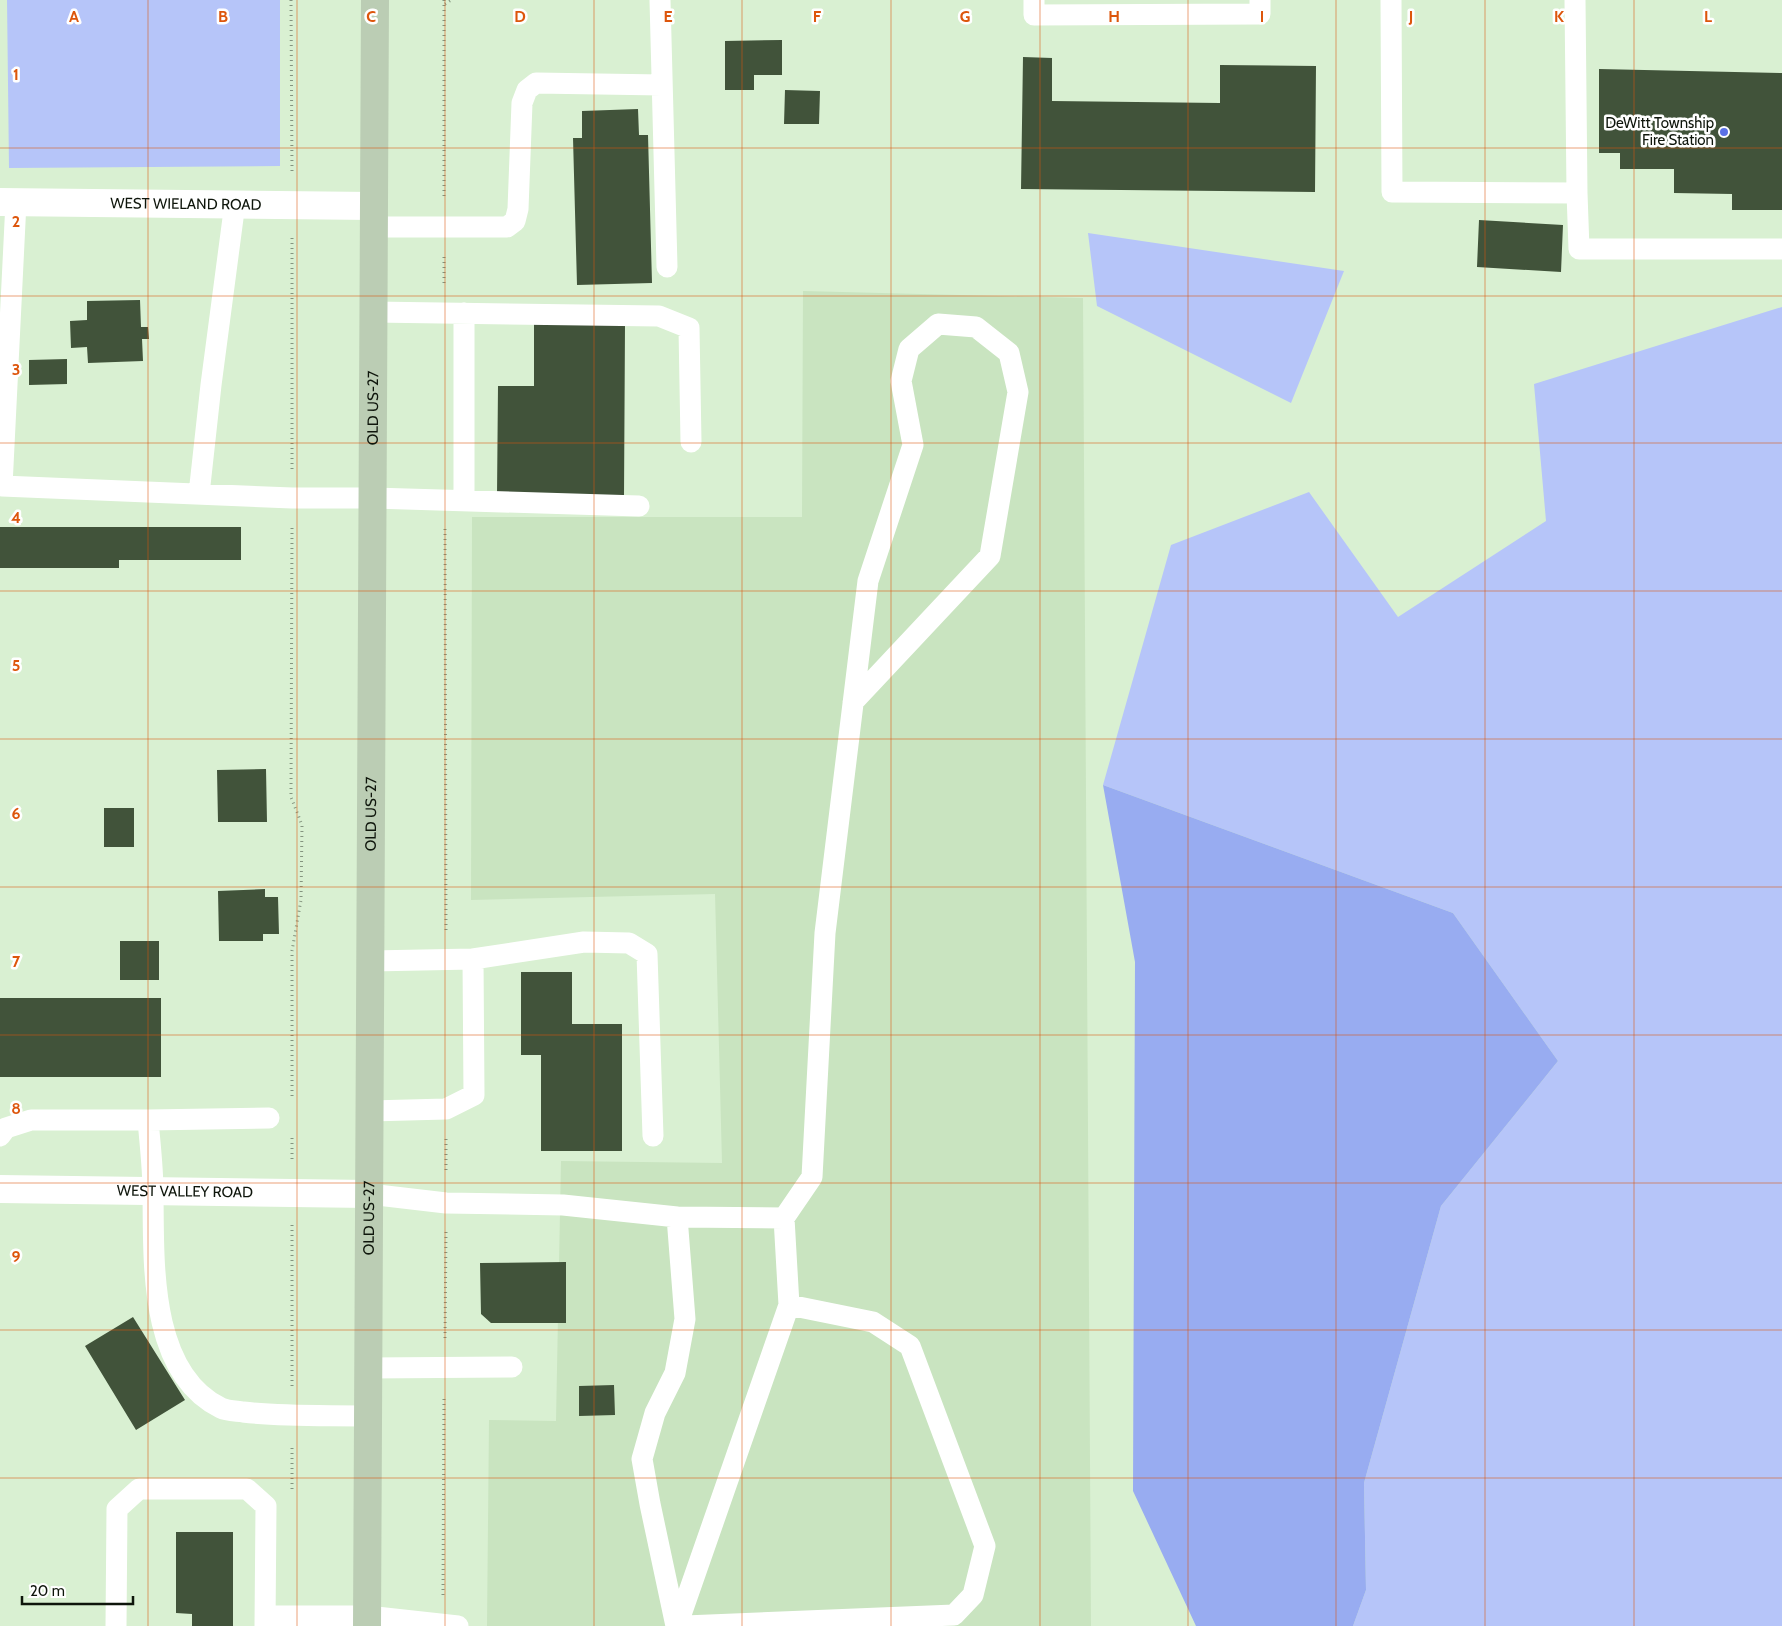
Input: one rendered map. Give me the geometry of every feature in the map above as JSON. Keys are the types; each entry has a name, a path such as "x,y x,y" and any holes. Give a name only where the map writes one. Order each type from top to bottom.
{"main road":[{"name":"OLD US-27","path":"367,1621 374,0"}],"street":[{"name":"WEST WIELAND ROAD","path":"8,202 292,204 374,216"},
{"name":"WEST VALLEY ROAD","path":"0,1189 369,1194"}],"lane":[{"path":"660,0 667,267"},
{"path":"1034,0 1034,15 1044,15 1260,14 1260,0"},
{"path":"1391,0 1392,192 1577,193"},
{"path":"1574,0 1579,249 1782,249"},
{"path":"374,216 444,226 507,226 515,221 518,209 522,103 527,90 536,83 662,85"},
{"path":"8,202 1,486 292,498 373,498 640,506"},
{"path":"199,494 210,385 235,203"},
{"path":"374,312 659,316 689,328 691,442"},
{"path":"454,313 454,500"},
{"path":"676,1626 789,1305 784,1218 812,1177 825,933 853,702 868,581 913,444 901,381 909,348 938,324 976,327 1009,354 1018,392 990,556 853,702"},
{"path":"371,961 473,959 584,942 629,943 647,954 653,1136"},
{"path":"370,1111 446,1109 474,1095 473,959"},
{"path":"0,1136 6,1128 31,1120 269,1118"},
{"path":"148,1120 153,1190 153,1253 160,1310 172,1354 194,1390 222,1409 258,1414 368,1416"},
{"path":"369,1194 446,1203 563,1205 677,1217 784,1218"},
{"path":"676,1626 642,1458 655,1413 675,1373 685,1319 677,1217"},
{"path":"685,1626 954,1615 972,1595 985,1546 910,1346 873,1322 789,1305"},
{"path":"368,1368 512,1367"},
{"path":"116,1626 118,1509 139,1489 247,1490 266,1506 265,1621 367,1621 450,1625"}],"path":[{"path":"291,0 291,797 302,825 301,900 292,951 292,1105"},
{"path":"451,0 444,2 444,226 454,313"},
{"path":"446,959 454,500"},
{"path":"446,1109 445,1368 450,1625"},
{"path":"292,1134 292,1491"}],"shaded area":[{"path":"7,0 280,0 280,166 9,168"},
{"path":"1088,233 1344,271 1291,403 1097,306"},
{"path":"803,291 1083,298 1091,1626 487,1626 489,1420 556,1421 561,1161 722,1163 715,894 471,900 472,517 802,517"},
{"path":"1782,307 1782,1626 1353,1626 1366,1590 1364,1483 1441,1206 1558,1061 1453,913 1103,785 1171,545 1309,492 1398,617 1546,521 1534,384"},
{"path":"1103,785 1453,913 1558,1061 1441,1206 1364,1483 1366,1590 1353,1626 1196,1626 1133,1491 1135,962"}],"building":[{"path":"782,40 782,75 754,75 754,90 725,90 725,41"},
{"path":"1023,57 1052,58 1052,101 1220,103 1220,65 1316,66 1315,192 1021,189"},
{"path":"1599,69 1782,73 1782,210 1732,210 1732,194 1674,193 1674,169 1620,169 1620,153 1599,153"},
{"path":"785,90 820,91 819,124 784,124"},
{"path":"638,109 639,135 648,135 652,283 577,285 573,138 582,138 582,111"},
{"path":"1479,220 1563,225 1561,272 1477,267"},
{"path":"140,300 141,327 148,327 149,339 142,339 143,361 88,363 87,347 71,348 70,321 87,320 87,301"},
{"path":"534,324 625,325 624,496 497,495 498,386 534,386"},
{"path":"67,359 67,384 29,385 29,360"},
{"path":"0,527 241,527 241,560 119,560 119,568 0,568"},
{"path":"266,769 267,822 218,822 217,770"},
{"path":"104,808 134,808 134,847 104,847"},
{"path":"265,889 265,897 278,897 279,934 263,934 263,941 219,941 218,891"},
{"path":"120,941 159,941 159,980 120,980"},
{"path":"521,972 572,972 572,1024 622,1024 622,1151 541,1151 541,1055 521,1055"},
{"path":"0,998 161,998 161,1077 0,1077"},
{"path":"566,1262 566,1323 491,1323 481,1314 480,1263"},
{"path":"133,1317 185,1400 136,1430 85,1346"},
{"path":"614,1385 615,1415 579,1416 579,1386"},
{"path":"176,1532 233,1532 233,1626 192,1626 192,1614 176,1613"}],"place":[{"name":"DeWitt Township Fire Station","path":"1724,132"}]}
